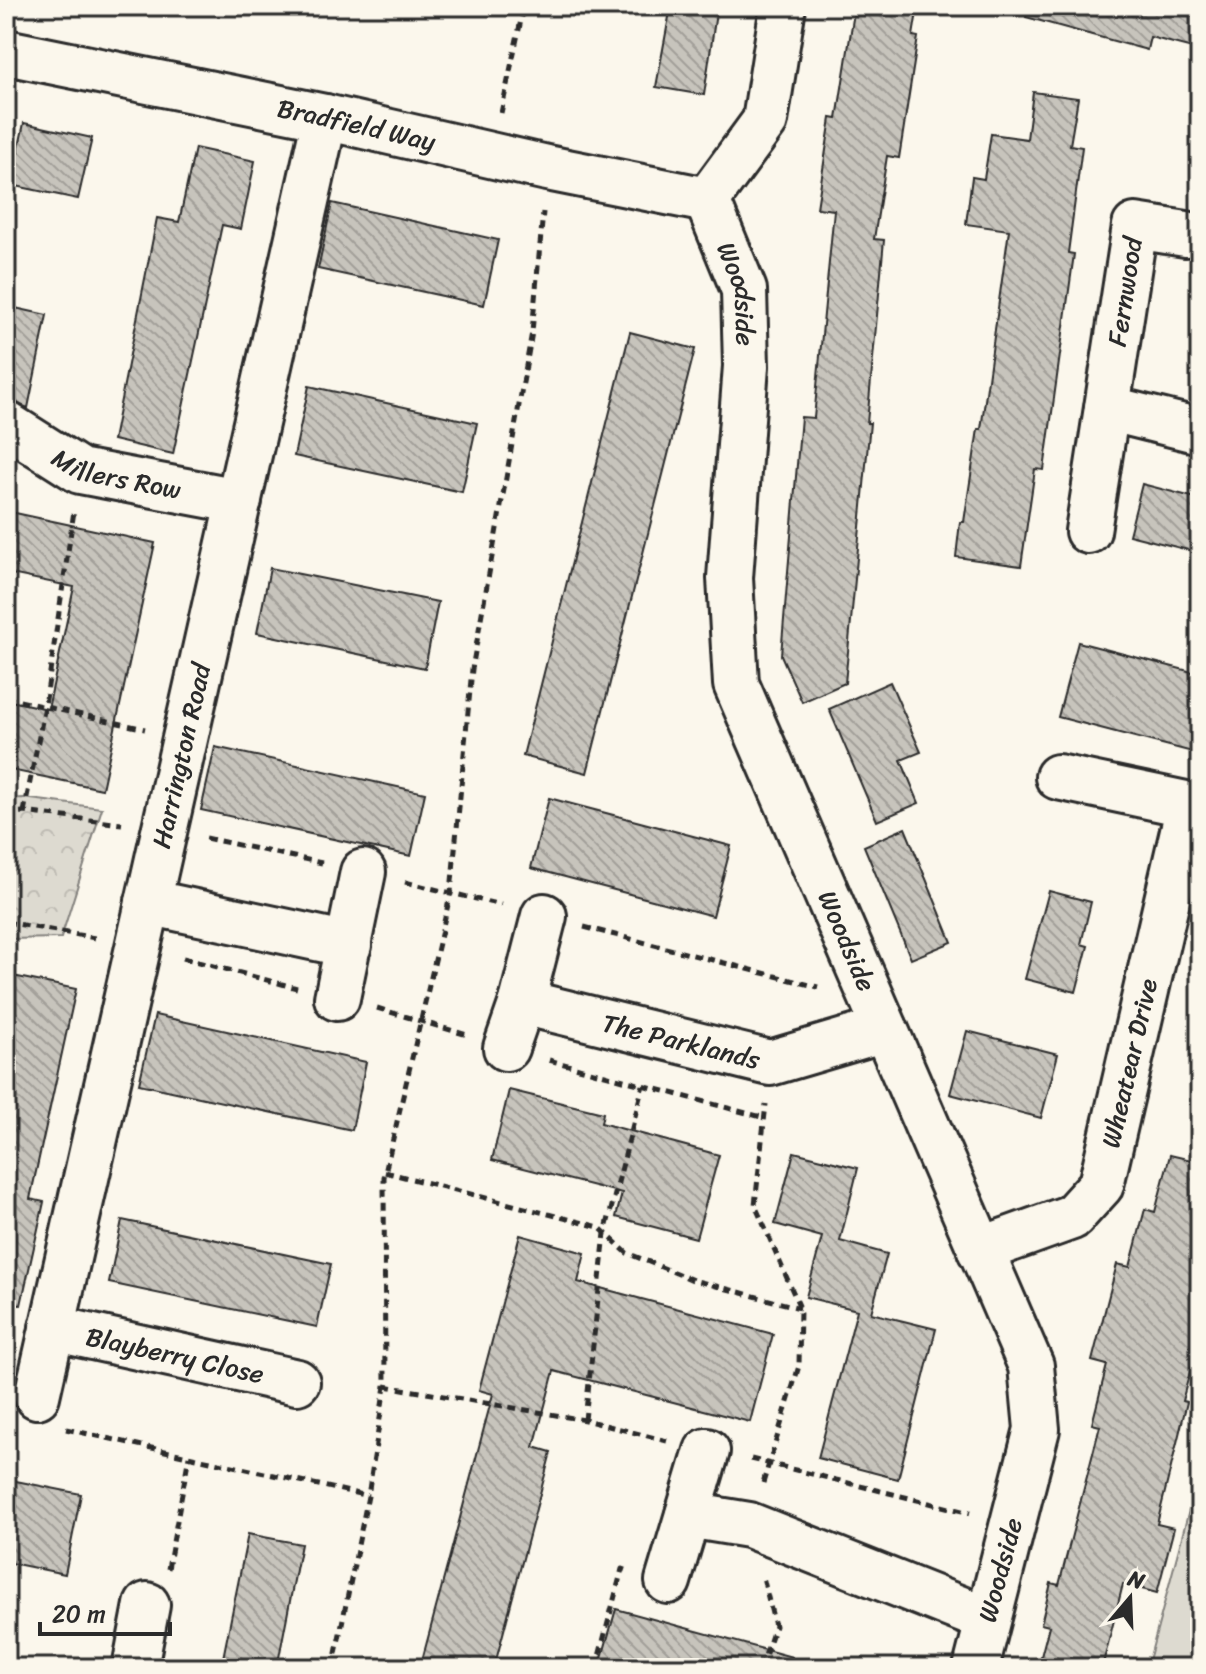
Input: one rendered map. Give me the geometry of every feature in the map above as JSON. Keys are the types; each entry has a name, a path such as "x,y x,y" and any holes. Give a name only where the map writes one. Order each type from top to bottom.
{"street":[{"path":"707,200 765,121 783,6"},
{"name":"Bradfield Way","path":"6,52 707,200"},
{"name":"Harrington Road","path":"48,1412 52,1328 325,117"},
{"name":"Woodside","path":"707,200 744,290 746,366 730,578 736,684 1031,1366 1037,1429 986,1619 976,1668"},
{"name":"Fernwood","path":"1088,531 1135,226 1186,234"},
{"path":"1107,408 1200,431"},
{"name":"Millers Row","path":"6,424 80,471 239,501"},
{"name":"Wheatear Drive","path":"980,1250 1072,1217 1101,1185 1194,806 1058,777"},
{"path":"337,998 363,872"},
{"path":"148,902 349,945"},
{"path":"506,1048 522,1002 544,916"},
{"name":"The Parklands","path":"522,1002 770,1063 879,1015"},
{"name":"Blayberry Close","path":"52,1328 297,1382"},
{"path":"668,1581 707,1451"},
{"path":"688,1515 749,1525 986,1619"},
{"path":"135,1668 147,1605"}],"path":[{"path":"492,153 524,6"},
{"path":"333,1668 368,1496 385,1386 385,1172 451,892 472,669 532,332 547,168"},
{"path":"24,812 45,706 80,471"},
{"path":"6,698 185,739"},
{"path":"6,813 24,812 165,829 451,892 544,916 879,1015"},
{"path":"6,922 138,947 421,1019 506,1048 765,1118"},
{"path":"761,1668 775,1626 749,1525 799,1366 800,1308 755,1205 770,1063"},
{"path":"585,1420 605,1233 643,1085"},
{"path":"385,1172 599,1227 627,1253 693,1280 800,1308"},
{"path":"385,1386 585,1420 1012,1524"},
{"path":"48,1412 189,1456 368,1496"},
{"path":"147,1605 161,1608 189,1456"},
{"path":"596,1668 622,1569 668,1581"}],"green space":[{"path":"23,798 102,808 61,938 6,939 6,799"},
{"path":"1200,1469 1200,1668 1147,1668"}],"building":[{"path":"671,6 717,6 704,95 656,87"},
{"path":"855,6 918,6 913,36 918,37 899,158 887,156 874,239 884,240 845,683 802,702 781,655 801,417 814,418 834,210 817,208 831,118 837,119"},
{"path":"1028,6 1200,6 1200,50 1150,37 1147,50 1026,17"},
{"path":"1033,92 1078,98 1070,145 1082,147 1068,253 1074,254 1044,470 1035,469 1021,566 956,557 978,429 981,429 1009,230 966,224 972,177 984,179 991,134 1027,139"},
{"path":"24,123 92,138 78,199 11,185"},
{"path":"195,148 255,161 241,229 222,225 173,454 113,440 157,218 179,222"},
{"path":"332,203 498,240 484,305 318,269"},
{"path":"6,306 47,315 28,408 6,399"},
{"path":"630,332 695,349 587,773 523,756"},
{"path":"309,386 477,423 462,492 294,456"},
{"path":"1142,484 1200,499 1200,553 1129,535"},
{"path":"6,511 155,543 102,789 6,769 6,700 48,709 74,587 6,573"},
{"path":"270,568 438,602 425,668 257,633"},
{"path":"1078,642 1200,674 1200,754 1058,717"},
{"path":"890,682 921,752 901,760 919,803 877,821 829,709"},
{"path":"215,747 425,793 411,856 201,810"},
{"path":"549,798 731,846 713,916 531,868"},
{"path":"905,828 952,942 911,959 864,846"},
{"path":"1049,891 1091,902 1081,944 1088,946 1076,992 1025,979"},
{"path":"13,976 76,989 30,1199 44,1202 21,1305 6,1304 6,1009"},
{"path":"155,1015 366,1062 352,1130 139,1084"},
{"path":"967,1031 1058,1054 1041,1118 950,1094"},
{"path":"509,1090 603,1113 601,1123 719,1155 696,1238 616,1217 622,1193 492,1160"},
{"path":"794,1152 858,1168 840,1241 887,1254 871,1313 936,1329 898,1479 818,1458 857,1310 806,1297 822,1237 775,1224"},
{"path":"1170,1155 1200,1162 1200,1336 1182,1401 1187,1402 1157,1524 1174,1528 1157,1593 1123,1584 1102,1668 1038,1668 1049,1626 1041,1624 1051,1583 1059,1585 1100,1426 1092,1424 1107,1365 1092,1361 1117,1264 1130,1267 1145,1209 1155,1212"},
{"path":"122,1220 331,1264 317,1327 109,1283"},
{"path":"520,1235 585,1253 578,1282 773,1334 750,1422 554,1371 534,1447 551,1452 494,1668 420,1668 493,1394 479,1390"},
{"path":"6,1479 81,1494 65,1574 6,1562"},
{"path":"248,1534 301,1544 277,1668 221,1668"},
{"path":"616,1609 792,1657 791,1668 599,1668"}]}
